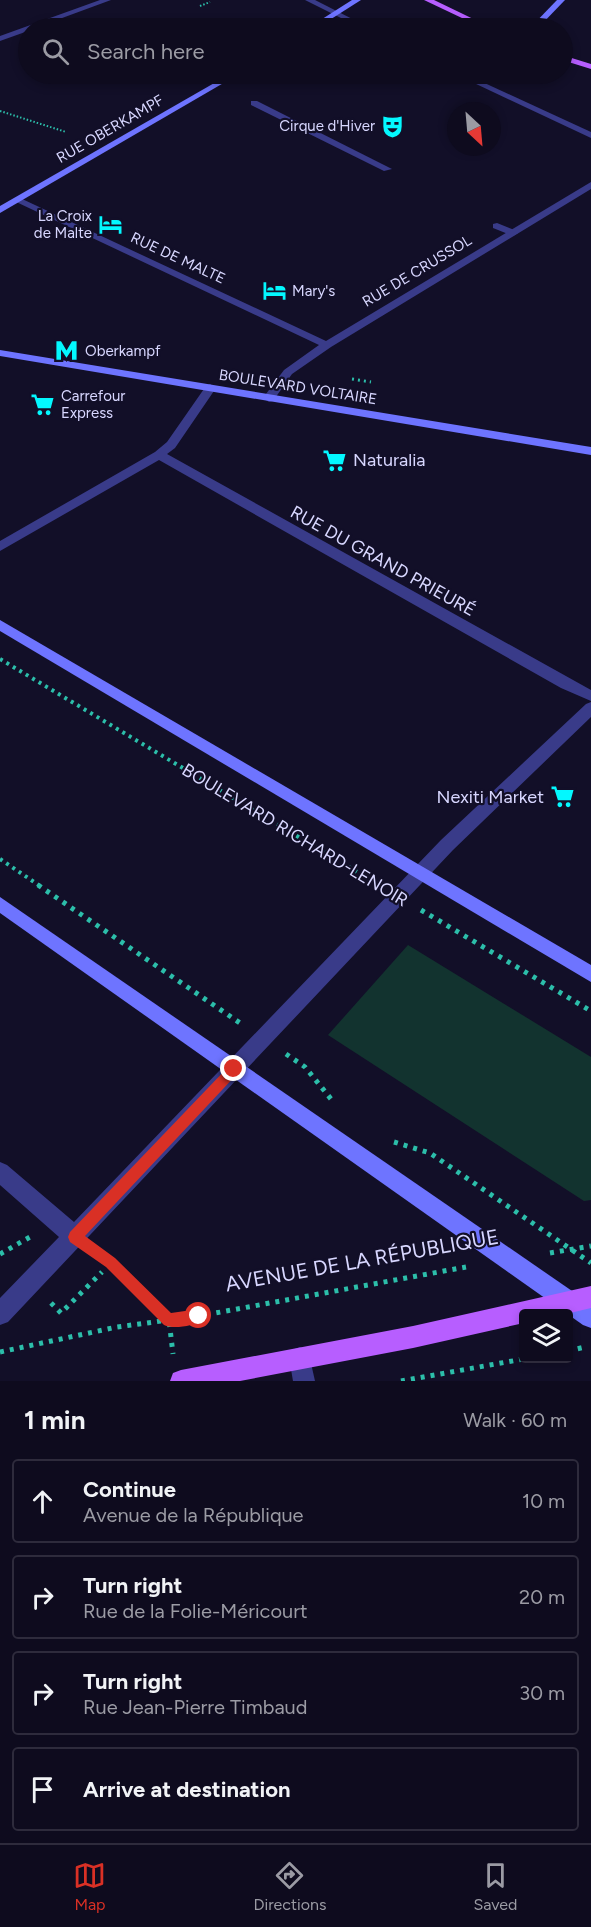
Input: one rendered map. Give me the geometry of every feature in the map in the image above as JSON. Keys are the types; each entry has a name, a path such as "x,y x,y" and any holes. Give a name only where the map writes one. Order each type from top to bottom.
{"main road":[{"path":"428,0 467,18"},
{"path":"573,61 591,67"},
{"path":"181,1381 413,1337 580,1300"}],"street":[{"path":"59,18 107,0"},
{"path":"309,0 347,18"},
{"path":"329,18 357,0"},
{"path":"544,18 561,0"},
{"path":"0,39 18,33"},
{"name":"RUE OBERKAMPF","path":"0,210 218,84"},
{"path":"481,84 591,135"},
{"path":"254,103 387,169"},
{"name":"RUE DE CRUSSOL","path":"269,398 288,372 327,345 591,185"},
{"name":"RUE DE MALTE","path":"17,200 327,345"},
{"path":"497,226 513,233"},
{"name":"BOULEVARD VOLTAIRE","path":"0,353 591,450"},
{"path":"0,547 159,455 171,445 210,388"},
{"name":"RUE DU GRAND PRIEURÉ","path":"159,455 591,696"},
{"name":"BOULEVARD RICHARD-LENOIR","path":"0,625 591,974"},
{"path":"0,1314 398,896 591,708"},
{"path":"0,904 508,1259 580,1300 591,1317"},
{"path":"0,1172 75,1237"},
{"path":"300,1358 304,1381"}],"path":[{"path":"200,6 210,2"},
{"path":"0,111 66,132"},
{"path":"352,379 371,382"},
{"name":"BOULEVARD RICHARD-LENOIR","path":"0,659 591,1011"},
{"path":"0,860 241,1023"},
{"path":"288,1056 305,1067 333,1101"},
{"path":"384,1136 392,1142 430,1153 591,1263"},
{"path":"75,1237 110,1263 169,1320"},
{"name":"AVENUE DE LA RÉPUBLIQUE","path":"0,1352 117,1328 591,1246"},
{"path":"61,1312 102,1272"},
{"path":"573,1350 591,1346"},
{"path":"401,1381 519,1361"}],"green space":[{"path":"408,945 591,1057 591,1200 584,1201 328,1035"}],"place":[{"name":"Cirque d'Hiver","path":"393,126"},
{"name":"La Croix de Malte","path":"110,225"},
{"name":"Mary's","path":"274,291"},
{"name":"Oberkampf","path":"67,351"},
{"name":"Carrefour Express","path":"43,405"},
{"name":"Naturalia","path":"335,460"},
{"name":"Nexiti Market","path":"562,797"}],"route":[{"path":"199,1316 169,1320 110,1263 75,1237 234,1069"}]}
